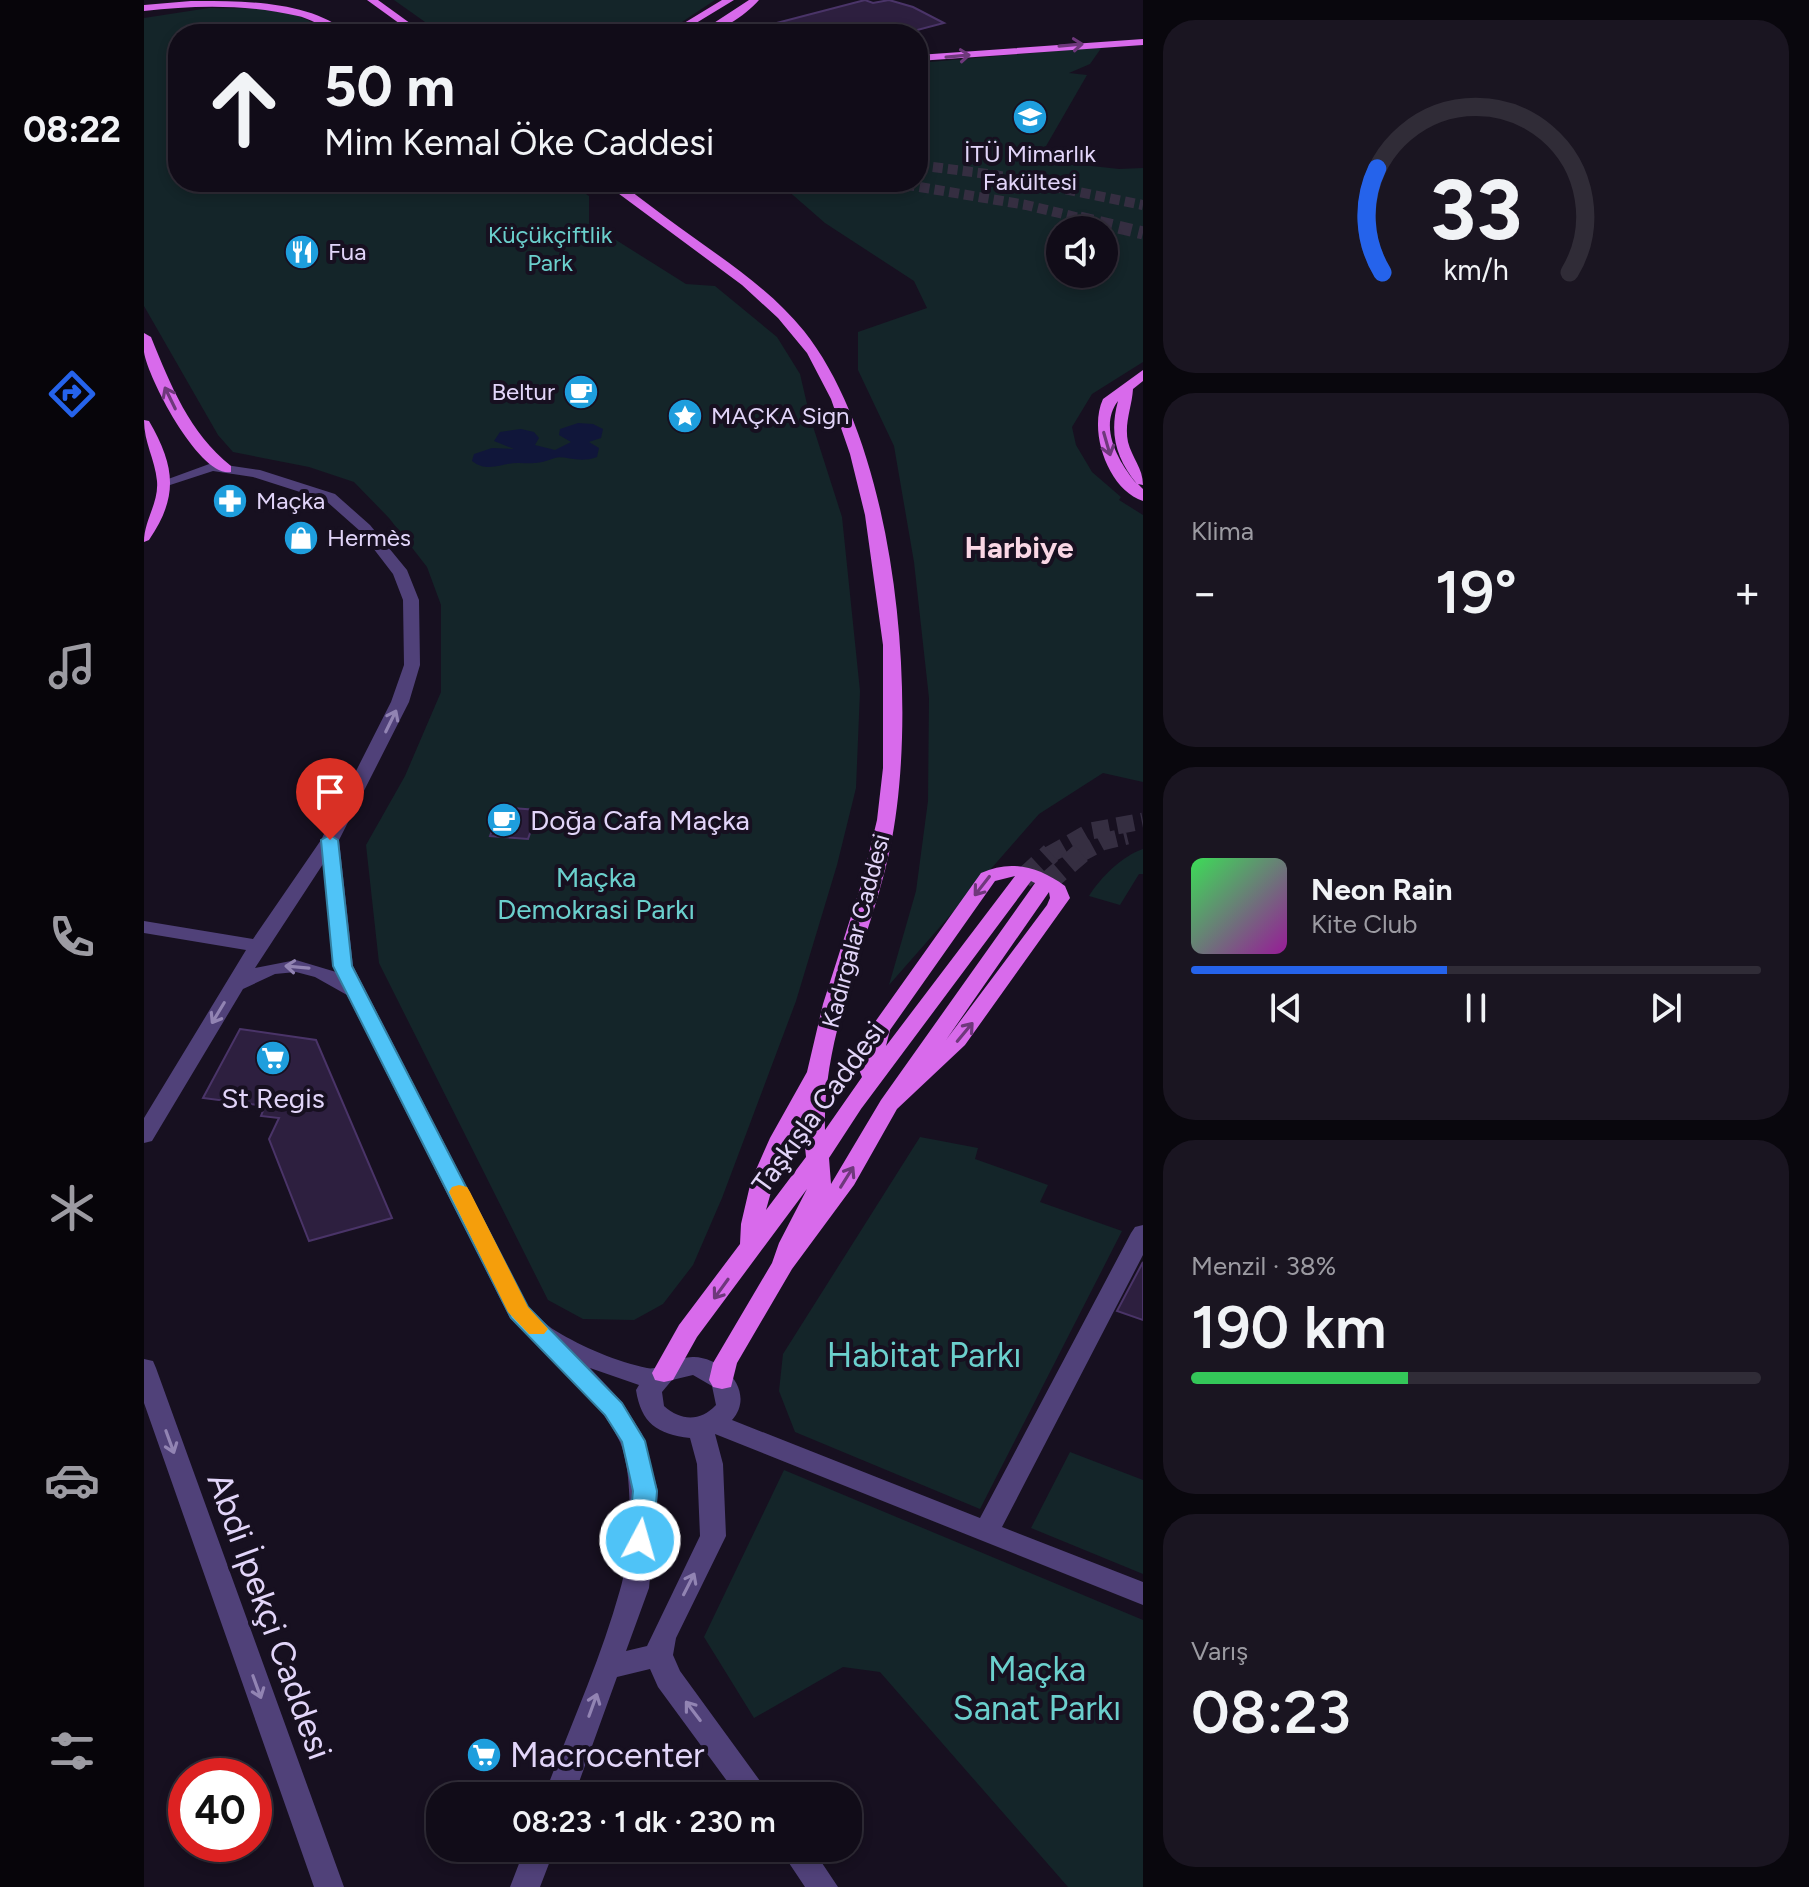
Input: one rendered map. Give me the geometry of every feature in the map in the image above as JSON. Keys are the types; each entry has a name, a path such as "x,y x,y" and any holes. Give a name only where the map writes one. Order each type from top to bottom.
{"main road":[{"path":"144,10 220,0 263,3 316,15 334,24"},
{"path":"372,0 406,24"},
{"path":"688,24 729,0"},
{"path":"719,24 754,0"},
{"path":"144,10 216,3 262,5 314,19 321,24"},
{"path":"928,57 1143,42"},
{"name":"Kadırgalar Caddesi","path":"624,192 774,307 811,349 850,434 871,507 884,587 893,678 891,771 878,858 819,1064 814,1101 820,1185 787,1245 784,1263"},
{"path":"144,337 184,424 219,468"},
{"path":"1143,374 1108,402 1103,431 1112,462 1143,497"},
{"path":"1126,389 1119,426 1122,446 1143,481"},
{"path":"144,424 165,475 159,513 144,537"},
{"path":"874,1080 869,1067 880,1029 988,877 1010,870 1030,873 1058,890 1060,898 1056,906 982,1012 958,1040 889,1105"},
{"name":"Taşkışla Caddesi","path":"659,1376 688,1331 817,1159 853,1104 1033,882 889,1105 846,1180 784,1263 725,1363 722,1380"},
{"name":"Kadırgalar Caddesi","path":"752,1246 750,1224 757,1196 819,1064"}],"street":[{"path":"144,1136 258,946 330,840 368,769 412,665 411,600 401,573 365,528 330,497 269,477 219,468 165,475"},
{"path":"330,840 343,966 519,1312 613,1409 633,1441 645,1491 635,1588 564,1782"},
{"path":"144,927 258,946"},
{"path":"235,985 264,969 285,965 318,969 357,992"},
{"path":"987,1530 1143,1233"},
{"path":"545,1337 605,1364 659,1376"},
{"path":"706,1425 728,1408 728,1388 722,1380 704,1368 693,1366 676,1367 659,1376 649,1390 652,1410 672,1426 706,1425 987,1530 1143,1594"},
{"name":"Abdi İpekçi Caddesi","path":"144,1368 329,1887"},
{"path":"706,1425 713,1536 662,1638 659,1655 668,1678 746,1782"},
{"path":"607,1667 659,1655"},
{"path":"525,1887 535,1862"},
{"path":"804,1862 823,1887"}],"green space":[{"path":"394,0 715,0 679,24 428,24"},
{"name":"Maçka Demokrasi Parkı","path":"209,8 255,9 287,13 315,24 168,24 168,192 583,192 589,196 589,223 686,284 715,286 777,337 800,374 810,417 842,517 860,691 856,788 837,865 796,1001 722,1198 693,1265 663,1304 634,1320 583,1319 548,1300 379,963 366,845 405,776 441,692 441,605 427,567 389,518 354,482 309,467 233,452 218,435 144,306 144,18"},
{"path":"1102,47 1090,64 1069,73 1087,75 1038,160 1119,169 1143,168 1143,362 1092,394 1072,427 1076,445 1092,472 1121,497 1119,500 1143,515 1143,782 1103,773 1039,814 889,985 916,891 928,801 929,698 914,562 894,446 858,370 858,332 927,308 914,281 825,223 789,192 928,192 928,62"},
{"path":"1143,849 1143,874 1139,874 1120,905 1089,896 1113,868"},
{"name":"Habitat Parkı","path":"920,1137 978,1148 975,1159 1048,1185 1040,1202 1122,1231 980,1509 795,1432 779,1391 783,1354"},
{"path":"1070,1452 1143,1480 1143,1574 1031,1528"},
{"name":"Maçka Sanat Parkı","path":"784,1470 1143,1620 1143,1887 1068,1887 880,1672 843,1667 754,1718 704,1637"}],"water":[{"path":"578,423 593,424 603,429 601,438 589,442 599,448 597,457 584,460 559,457 537,463 490,467 472,461 474,454 492,448 514,449 494,441 500,432 521,429 534,432 539,438 535,445 555,450 571,442 559,435 560,429"}],"building":[{"path":"865,0 873,3 889,0 913,7 944,23 928,27 928,24 773,24"},
{"name":"Doğa Cafa Maçka","path":"500,807 538,810 528,839 490,836"},
{"path":"240,1029 316,1040 392,1218 309,1241 269,1139 279,1118 261,1116 265,1106 203,1098"},
{"path":"1143,1262 1143,1320 1117,1311"}],"tunnel":[{"path":"928,166 995,175 1143,205"},
{"path":"928,188 1071,216"},
{"path":"1118,227 1143,233"},
{"path":"1049,855 1091,831 1143,821"},
{"path":"1080,854 1102,842 1127,836"},
{"path":"1023,879 1051,853"},
{"path":"1044,885 1080,854"}],"slow traffic":[{"path":"459,1192 519,1312 536,1329"}],"place":[{"name":"İTÜ Mimarlık Fakültesi","path":"1030,117"},
{"name":"Fua","path":"302,252"},
{"name":"Beltur","path":"581,392"},
{"name":"MAÇKA Sign","path":"685,416"},
{"name":"Maçka","path":"230,501"},
{"name":"Hermès","path":"301,538"},
{"name":"Doğa Cafa Maçka","path":"504,820"},
{"name":"St Regis","path":"273,1058"},
{"name":"Macrocenter","path":"484,1755"}],"district":[{"name":"Harbiye","path":"1019,548"}],"route":[{"path":"330,840 343,966 519,1312 613,1409 633,1441 645,1491 640,1540"}],"park label":[{"name":"Küçükçiftlik Park","path":"550,249"}]}
